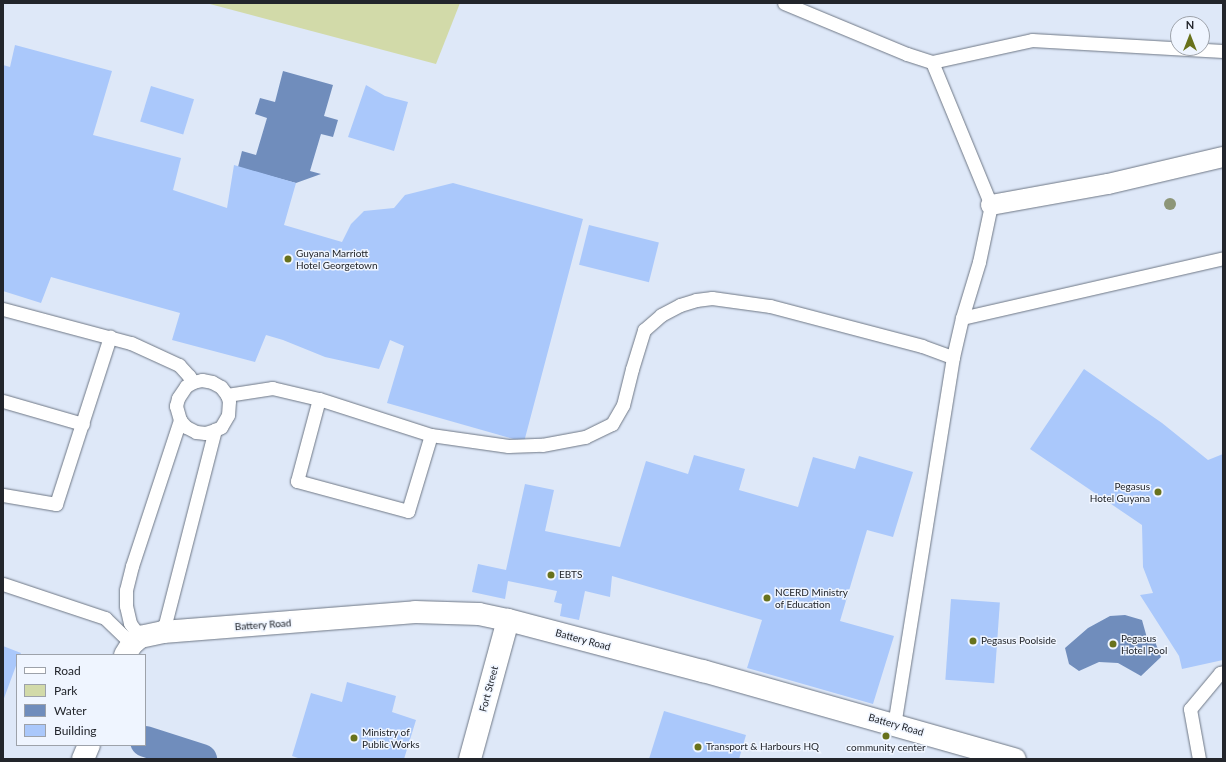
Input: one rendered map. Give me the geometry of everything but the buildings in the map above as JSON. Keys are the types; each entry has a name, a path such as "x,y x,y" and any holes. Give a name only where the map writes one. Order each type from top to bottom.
{"street":[{"path":"991,205 1108,184 1223,157"},
{"name":"Battery Road","path":"132,645 163,632 415,612 479,614 508,620 894,724 1015,759"},
{"name":"Fort Street","path":"470,759 508,620"},
{"path":"83,759 89,746"}],"lane":[{"path":"784,3 907,54 932,62 1032,40 1223,51"},
{"path":"894,724 953,357 962,318 979,262 991,205 932,62"},
{"path":"962,318 1223,258"},
{"path":"227,395 272,388 319,399 431,435 508,446 542,445 586,437 612,424 623,405 644,330 661,315 680,305 696,300 712,298 770,306 922,346 953,357"},
{"path":"3,309 131,343 179,365 193,382"},
{"path":"3,495 56,504 110,337"},
{"path":"202,380 212,382 221,387 227,395 229,401 228,415 221,426 215,430 205,433 196,432 186,428 180,420 176,406 178,398 181,392 193,382 202,380"},
{"path":"319,399 298,481 408,511 431,435"},
{"path":"3,401 83,424"},
{"path":"132,645 130,623 126,606 126,590 132,566 180,420"},
{"path":"163,632 215,430"},
{"path":"3,584 104,618 132,645"},
{"path":"1199,759 1190,709 1220,673 1223,672"}],"green space":[{"path":"206,3 460,3 436,64"}],"water":[{"path":"283,71 333,85 324,116 338,120 333,137 321,134 310,171 321,174 296,183 238,167 242,151 256,155 267,118 255,114 260,98 275,102"},
{"name":"Pegasus Hotel Pool","path":"1125,615 1142,620 1147,638 1154,639 1161,657 1141,676 1118,663 1099,662 1079,671 1069,664 1065,648 1088,628 1110,616"}],"waterway":[{"path":"146,741 201,759"}],"place":[{"name":"Guyana Marriott Hotel Georgetown","path":"288,259"},
{"name":"Pegasus Hotel Guyana","path":"1158,492"},
{"name":"EBTS","path":"551,575"},
{"name":"NCERD Ministry of Education","path":"767,598"},
{"name":"Pegasus Poolside","path":"973,641"},
{"name":"Pegasus Hotel Pool","path":"1113,644"},
{"name":"community center","path":"886,736"},
{"name":"Ministry of Public Works","path":"354,738"},
{"name":"Transport & Harbours HQ","path":"698,747"}]}
